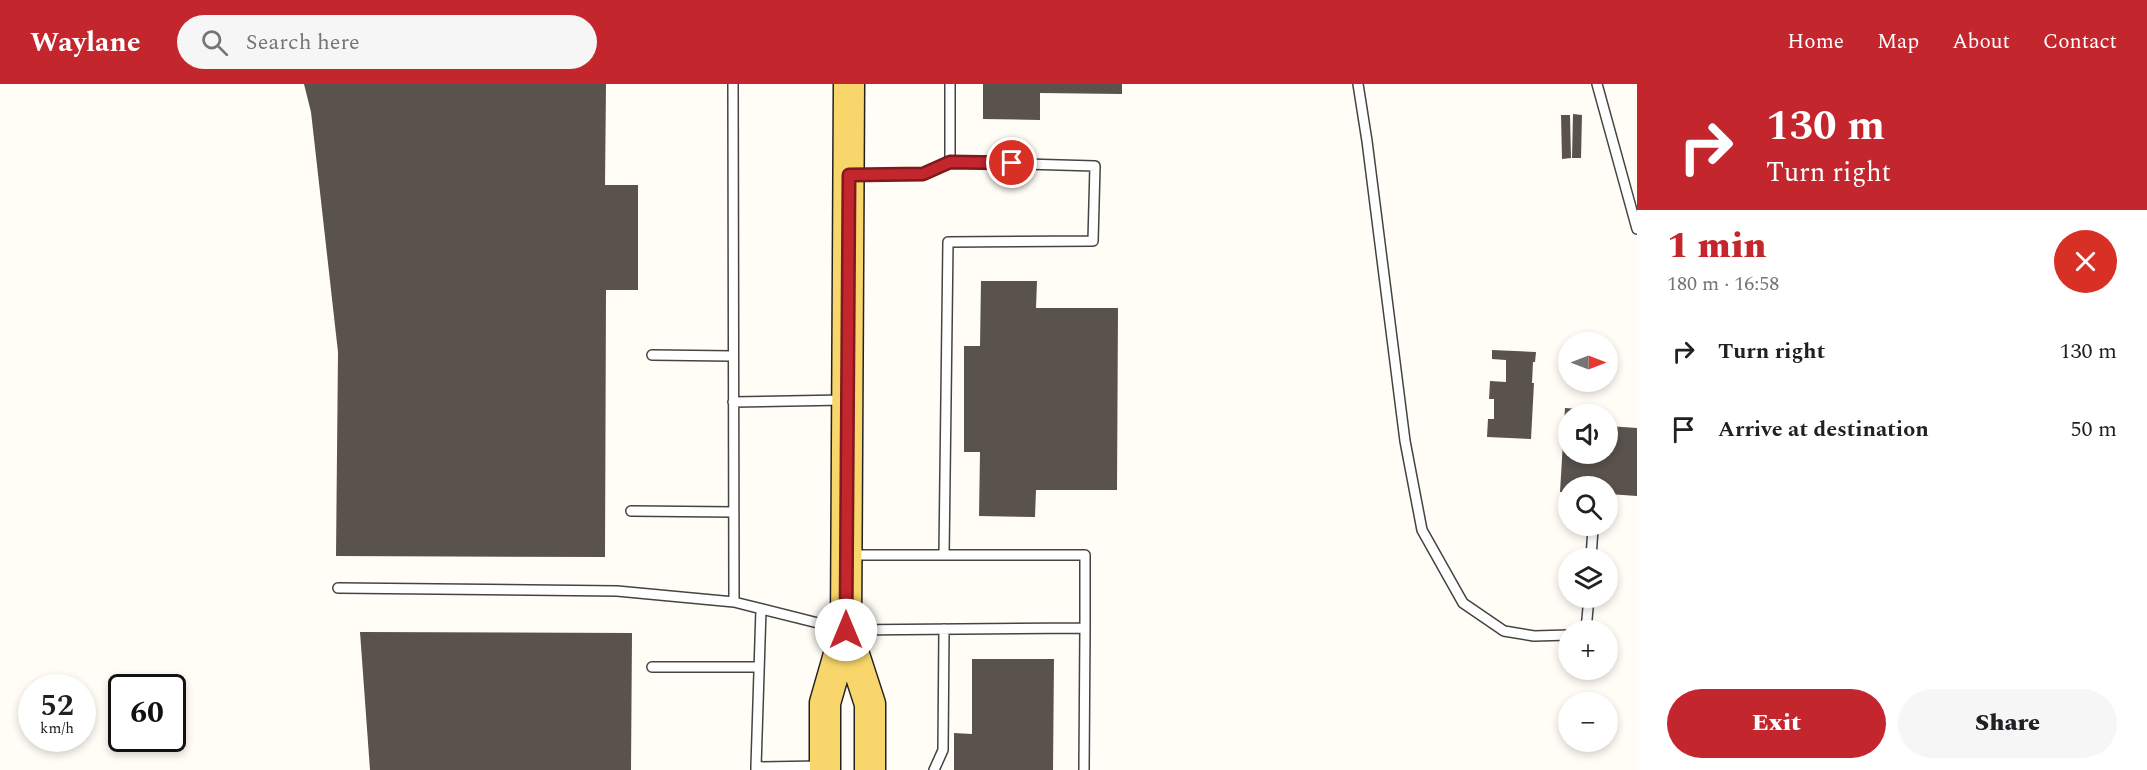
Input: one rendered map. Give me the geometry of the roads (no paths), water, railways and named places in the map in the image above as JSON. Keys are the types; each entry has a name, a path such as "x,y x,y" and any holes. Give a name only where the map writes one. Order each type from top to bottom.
{"main road":[{"path":"825,768 825,703 846,630 849,84"},
{"path":"846,630 870,704 870,770"}],"lane":[{"path":"733,84 734,602"},
{"path":"950,84 950,162"},
{"path":"1358,84 1405,441 1422,530 1463,603 1504,631 1534,636 1558,635"},
{"path":"1597,84 1637,229"},
{"path":"849,175 923,174 950,162 1095,166 1093,241 948,242 944,555"},
{"path":"652,356 732,357"},
{"path":"733,402 848,400"},
{"path":"630,511 733,512"},
{"path":"846,555 1085,555 1083,770"},
{"path":"338,588 617,591 734,602 846,630 1085,628"},
{"path":"761,609 756,768 825,768"},
{"path":"934,770 943,750 944,629"},
{"path":"652,667 759,667"}]}
